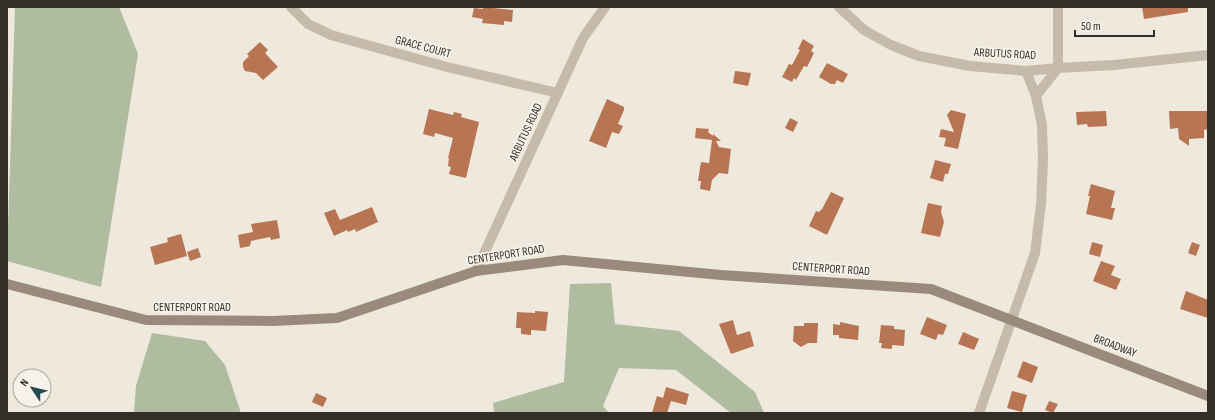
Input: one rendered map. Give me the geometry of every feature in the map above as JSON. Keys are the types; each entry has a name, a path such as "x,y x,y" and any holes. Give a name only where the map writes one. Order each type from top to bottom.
{"main road":[{"name":"CENTERPORT ROAD","path":"7,284 146,320 273,321 337,318 476,271 563,260 721,275 931,289 1013,320"},
{"name":"BROADWAY","path":"1013,320 1208,396"}],"street":[{"name":"GRACE COURT","path":"291,7 308,24 331,35 447,67 558,93"},
{"name":"ARBUTUS ROAD","path":"476,271 583,38 605,7"},
{"name":"ARBUTUS ROAD","path":"838,7 864,30 891,45 919,56 970,66 1026,71 1121,65 1208,55"},
{"path":"1036,96 1058,68 1058,7"},
{"path":"979,413 1035,254 1042,204 1044,160 1042,125 1036,96 1026,71"}],"green space":[{"path":"15,7 119,7 138,54 101,287 7,261"},
{"path":"611,283 615,324 679,331 755,392 764,413 731,413 676,370 619,368 603,406 609,413 494,413 493,403 564,382 570,284"},
{"path":"152,333 205,341 225,365 241,413 134,413 136,386"}],"building":[{"path":"483,7 513,10 512,22 504,21 504,25 482,23 483,19 472,17 474,8 483,9"},
{"path":"1142,7 1188,7 1188,12 1144,19"},
{"path":"803,39 814,46 811,51 814,53 807,67 804,66 796,80 794,78 792,82 782,77 789,64 792,65 800,50 798,49"},
{"path":"260,42 268,50 265,53 278,67 263,80 256,73 245,71 243,67 243,62 249,56 247,54"},
{"path":"827,63 848,74 843,83 837,80 835,84 831,84 819,77"},
{"path":"735,71 751,73 748,86 733,83"},
{"path":"607,99 624,107 624,110 618,124 623,126 619,134 612,132 606,148 589,141"},
{"path":"429,109 453,115 454,112 462,114 461,117 479,122 466,178 449,174 451,167 448,166 448,158 453,138 435,133 434,137 423,134"},
{"path":"951,110 966,114 958,149 944,146 946,138 939,137 941,129 954,132 947,115"},
{"path":"1106,111 1107,126 1088,127 1087,124 1077,125 1076,112"},
{"path":"1169,111 1208,111 1208,129 1204,130 1204,138 1189,139 1189,146 1179,139 1178,128 1170,129"},
{"path":"790,118 798,122 793,132 785,128"},
{"path":"696,128 709,129 708,132 713,136 713,134 721,141 716,141 719,147 731,149 728,174 719,173 712,180 710,191 700,189 701,181 698,181 701,162 709,163 712,140 695,138"},
{"path":"935,160 951,164 948,174 945,174 943,182 930,178"},
{"path":"1091,184 1115,191 1111,208 1115,208 1112,220 1086,214"},
{"path":"831,192 844,198 827,235 809,226 816,211 819,212 822,209"},
{"path":"928,203 942,206 941,212 944,222 940,237 921,233"},
{"path":"372,207 378,222 356,232 355,229 348,232 347,230 334,236 324,213 335,209 340,220"},
{"path":"277,220 280,238 271,240 270,237 251,241 250,246 240,248 238,235 253,232 251,224"},
{"path":"181,234 187,256 155,265 150,247 168,242 167,238"},
{"path":"1092,242 1103,245 1100,257 1089,254"},
{"path":"1192,242 1200,245 1196,256 1188,253"},
{"path":"198,248 201,257 190,261 187,252"},
{"path":"1101,261 1115,266 1111,275 1121,279 1116,290 1093,281"},
{"path":"1186,291 1208,300 1208,318 1180,309"},
{"path":"535,311 548,312 546,331 531,330 531,335 521,334 521,328 516,328 517,312 535,313"},
{"path":"927,317 947,325 943,335 938,334 936,340 920,334"},
{"path":"733,320 737,335 750,331 754,346 731,354 719,324"},
{"path":"840,322 859,326 858,340 839,338 839,335 833,335 833,324 840,325"},
{"path":"804,323 818,323 817,343 808,343 801,347 793,341 794,326 804,326"},
{"path":"881,325 894,326 894,329 905,330 904,346 892,345 892,349 881,348 882,343 879,343"},
{"path":"963,332 979,339 974,350 958,344"},
{"path":"1023,361 1038,367 1032,383 1017,377"},
{"path":"666,387 689,394 686,405 671,401 667,413 652,413 657,396 663,398"},
{"path":"1012,391 1027,395 1022,412 1007,408"},
{"path":"316,393 327,398 323,407 312,402"},
{"path":"1049,401 1058,404 1053,413 1045,410"}]}
